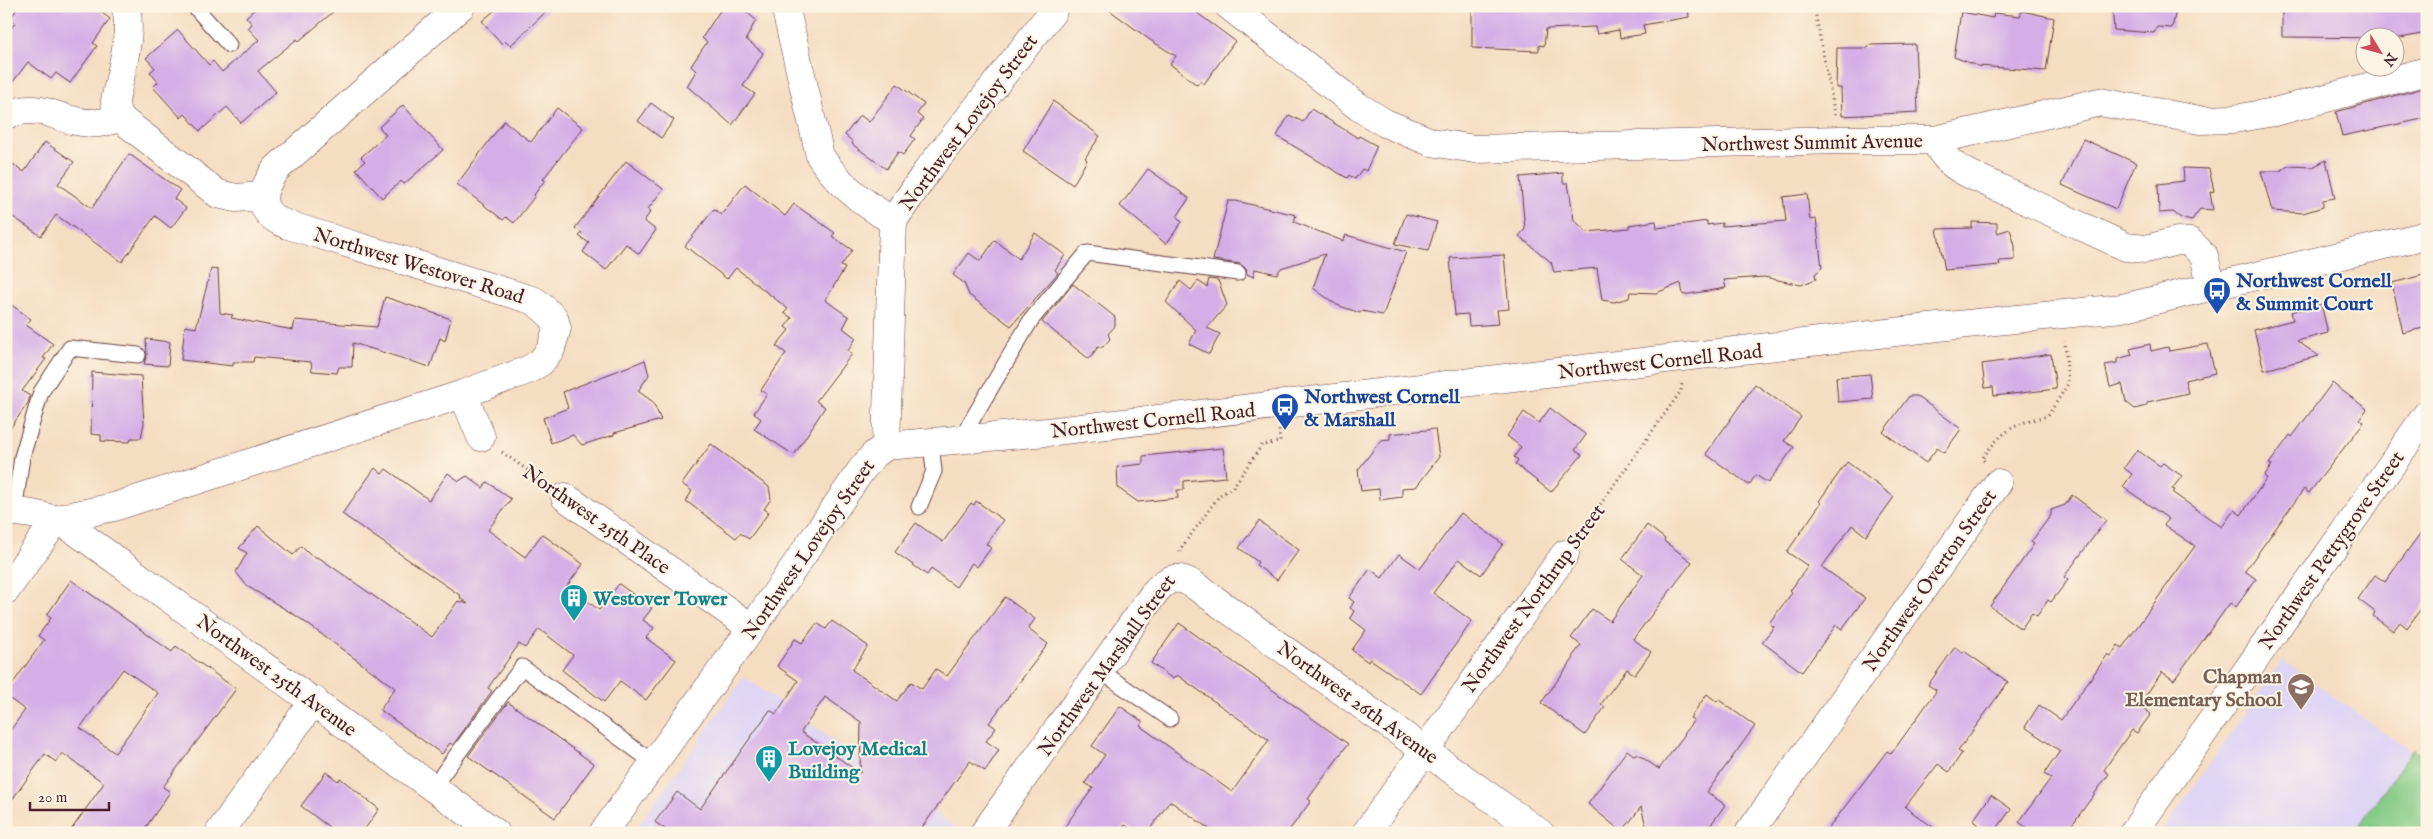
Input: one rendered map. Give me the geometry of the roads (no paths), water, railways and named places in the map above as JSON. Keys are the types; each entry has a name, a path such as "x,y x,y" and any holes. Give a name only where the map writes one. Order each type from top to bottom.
{"street":[{"path":"125,6 128,18 128,33 115,101 116,110 120,118 218,194 236,198 262,196 276,169 461,6"},
{"path":"785,6 820,156 832,174 843,185 892,221"},
{"name":"Northwest Summit Avenue","path":"1228,6 1359,107 1385,123 1431,142 1476,149 1840,140 1935,140 2100,102 2200,120 2234,119 2274,112 2427,71"},
{"name":"Northwest Lovejoy Street","path":"603,833 752,628 862,469 875,454 886,446 892,221 927,171 1053,11"},
{"path":"6,115 31,108 86,123 100,123 120,118"},
{"path":"1935,140 1941,153 1947,160 1966,173 2126,247 2146,249 2177,242 2190,242 2204,256 2212,287"},
{"name":"Northwest Westover Road","path":"10,511 57,520 114,507 463,394 528,370 541,362 551,349 557,328 554,318 547,309 525,296 278,221 268,214 262,196"},
{"name":"Northwest Cornell Road","path":"886,446 1047,432 2062,313 2122,308 2427,235"},
{"path":"463,394 481,437"},
{"name":"Northwest Pettygrove Street","path":"2132,833 2427,414"},
{"name":"Northwest Overton Street","path":"1749,833 1998,482"},
{"name":"Northwest 25th Place","path":"565,497 752,628"},
{"path":"6,590 57,520"},
{"name":"Northwest 25th Avenue","path":"57,520 96,545 314,700 496,833"},
{"name":"Northwest Northrup Street","path":"1366,833 1565,554"},
{"name":"Northwest 26th Avenue","path":"1174,577 1185,579 1194,585 1540,833"},
{"name":"Northwest Marshall Street","path":"984,833 1155,592 1164,582 1174,577"},
{"path":"219,833 314,700"}],"lane":[{"path":"194,6 228,45"},
{"path":"960,440 1031,320 1087,253 1238,273"},
{"path":"10,511 22,457 41,392 70,348 138,355"},
{"path":"920,507 934,472 930,442"},
{"path":"433,786 522,667 654,763"},
{"path":"1099,670 1170,719"}],"place":[{"name":"Northwest Cornell & Summit Court","path":"2217,315"},
{"name":"Northwest Cornell & Marshall","path":"1285,431"},
{"name":"Westover Tower","path":"574,622"},
{"name":"Chapman Elementary School","path":"2301,711"},
{"name":"Lovejoy Medical Building","path":"769,783"}]}
